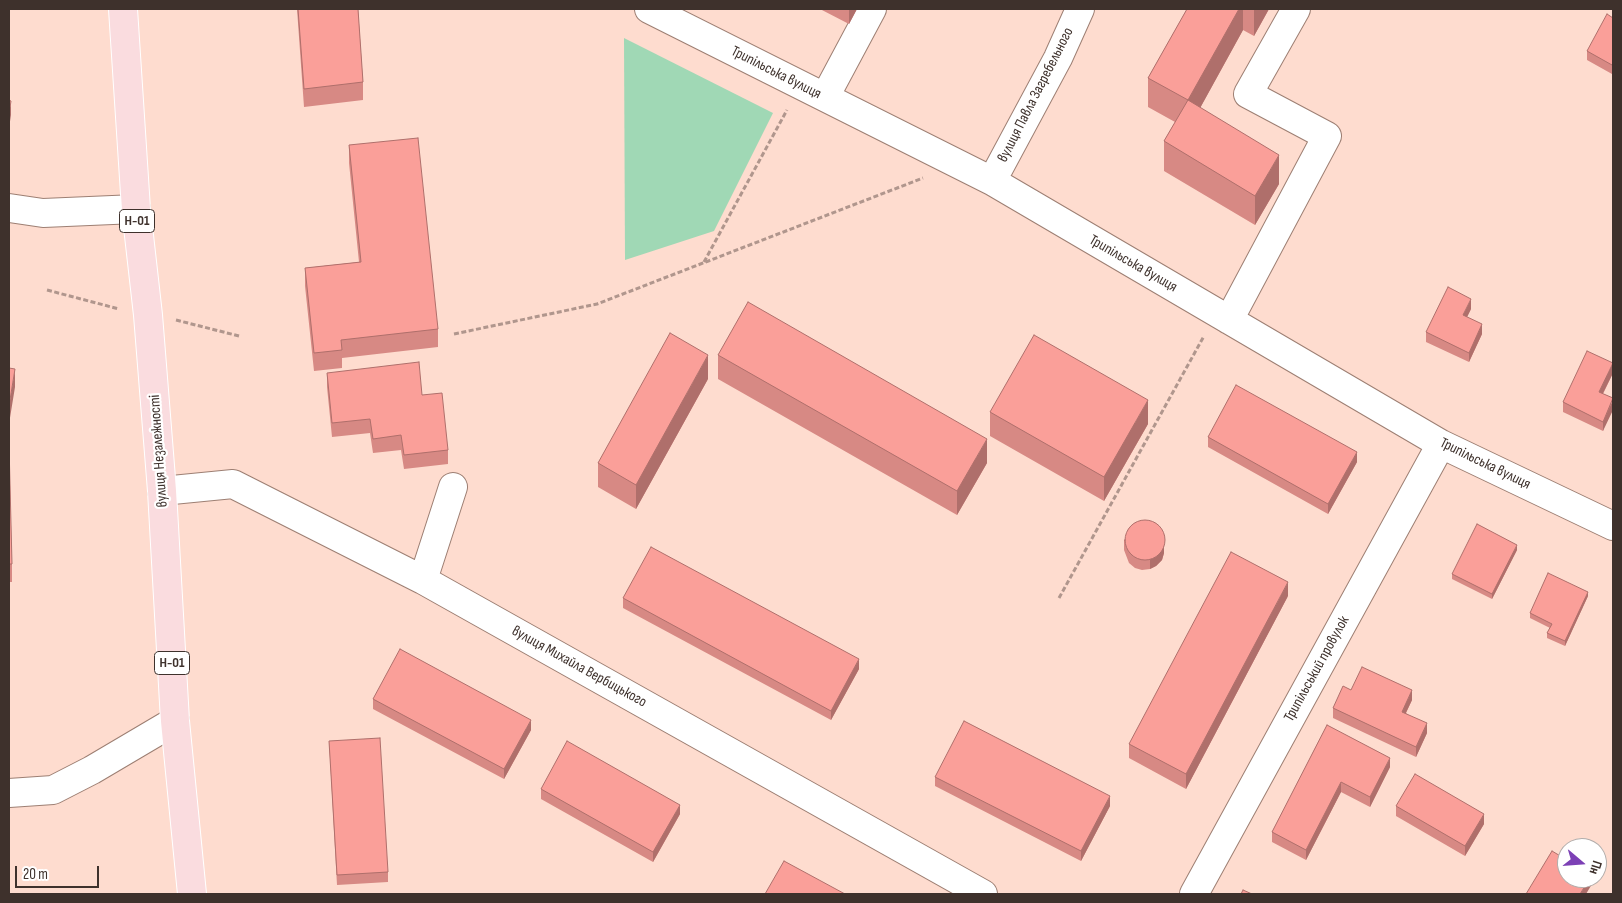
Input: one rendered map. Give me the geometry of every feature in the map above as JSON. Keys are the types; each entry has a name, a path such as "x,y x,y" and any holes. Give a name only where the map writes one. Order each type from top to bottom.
{"main road":[{"name":"вулиця Незалежності","path":"123,9 136,209 148,315 162,491 175,721 192,894"}],"street":[{"name":"Трипільська вулиця","path":"649,9 992,181 1218,326 1441,444 1613,526"},
{"path":"825,97 872,9"},
{"name":"вулиця Павла Загребельного","path":"992,181 1058,58 1080,9"},
{"path":"1218,326 1327,136 1248,94 1296,9"},
{"path":"9,208 43,213 136,209"},
{"name":"Трипільський провулок","path":"1194,894 1441,444"},
{"name":"вулиця Михайла Вербицького","path":"162,491 233,484 423,580 983,894"},
{"path":"423,580 453,487"},
{"path":"9,793 53,790 92,770 175,721"}],"path":[{"path":"703,263 801,85"},
{"path":"454,334 597,304 959,165"},
{"path":"1059,598 1218,326"}],"green space":[{"path":"624,38 773,113 714,231 625,260"}],"building":[{"path":"298,9 358,9 363,82 304,89"},
{"path":"1187,9 1239,9 1188,100 1148,78"},
{"path":"1607,14 1613,18 1612,65 1587,51"},
{"path":"1188,100 1279,155 1255,196 1164,141"},
{"path":"418,138 438,329 341,340 342,350 314,353 305,268 361,262 349,145"},
{"path":"1448,287 1471,299 1463,315 1482,324 1469,353 1426,332"},
{"path":"748,302 987,439 957,491 718,355"},
{"path":"670,333 708,355 636,485 598,463"},
{"path":"1034,335 1148,400 1104,477 990,412"},
{"path":"1587,351 1613,363 1599,392 1613,398 1603,422 1563,402"},
{"path":"419,362 422,395 442,393 448,450 404,455 401,435 373,439 370,419 332,423 327,373"},
{"path":"9,368 15,369 9,406"},
{"path":"1236,385 1357,452 1328,504 1208,437"},
{"path":"9,444 12,564 9,564"},
{"path":"1145,520 1159,526 1165,540 1159,554 1145,560 1131,554 1125,540 1131,526"},
{"path":"1477,524 1517,545 1492,594 1452,574"},
{"path":"651,547 859,659 831,711 623,598"},
{"path":"1231,552 1288,582 1186,774 1129,744"},
{"path":"1548,573 1588,592 1565,641 1547,633 1552,624 1530,613"},
{"path":"400,649 531,720 504,769 373,699"},
{"path":"1362,667 1412,690 1402,712 1427,723 1416,747 1333,708 1343,686 1351,690"},
{"path":"964,721 1110,796 1081,851 935,777"},
{"path":"1327,725 1390,758 1370,797 1341,782 1306,850 1272,832"},
{"path":"380,738 388,872 337,875 329,741"},
{"path":"567,741 680,805 653,852 541,789"},
{"path":"1415,774 1484,814 1465,846 1396,806"},
{"path":"1552,851 1557,854 1557,888 1584,888 1580,894 1526,894"},
{"path":"784,861 845,894 765,894"},
{"path":"1243,890 1252,894 1241,894"}]}
